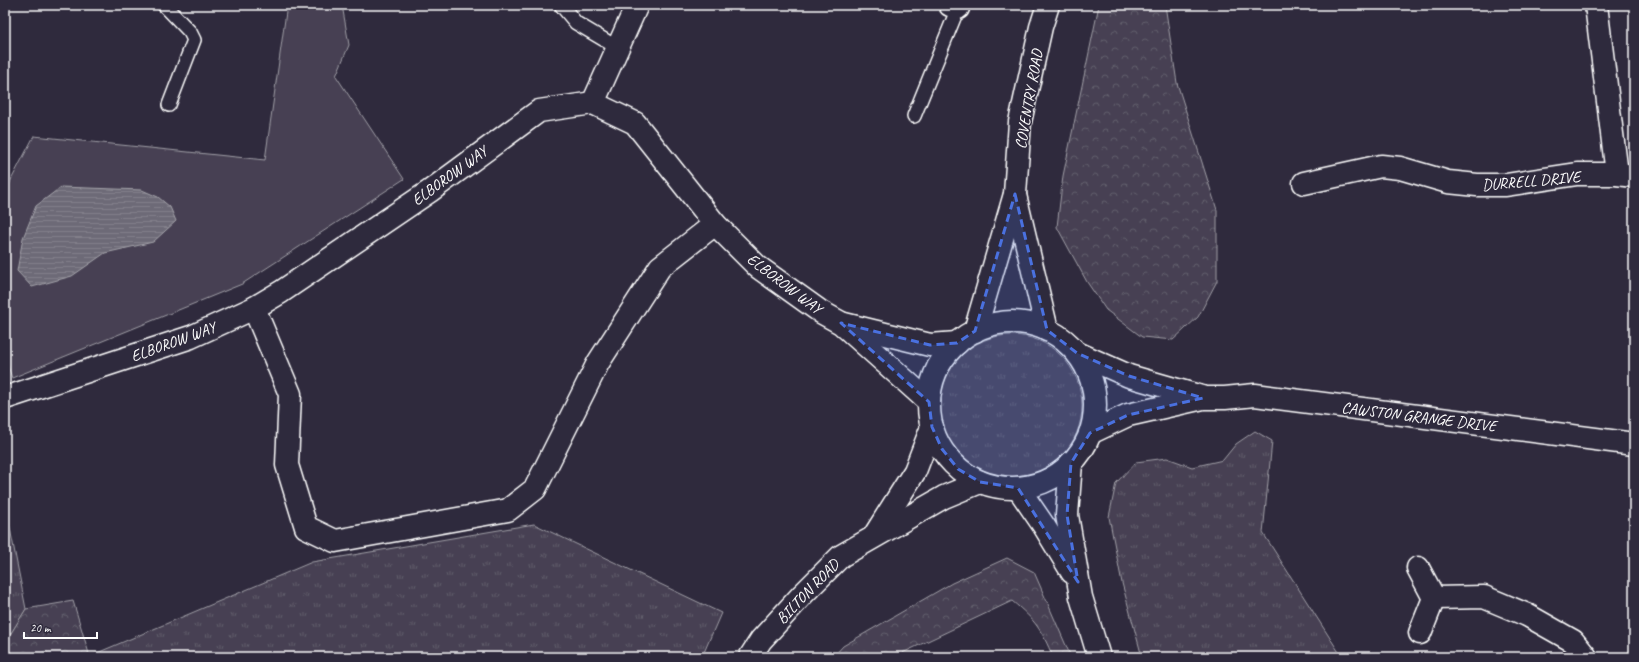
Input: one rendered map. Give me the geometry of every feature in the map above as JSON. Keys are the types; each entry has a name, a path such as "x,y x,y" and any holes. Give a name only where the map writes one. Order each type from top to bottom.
{"street":[{"path":"593,103 637,5"},
{"name":"COVENTRY ROAD","path":"975,331 1015,194 1020,122 1041,27 1048,5"},
{"name":"DURRELL DRIVE","path":"1304,183 1381,166 1400,168 1448,182 1477,185 1506,185 1577,174 1626,175 1596,5"},
{"name":"ELBOROW WAY","path":"5,398 191,337 254,308 281,292 423,195 539,111 593,103 635,123 715,224 758,267 821,312 841,323 929,402"},
{"name":"COVENTRY ROAD","path":"1015,194 1048,330"},
{"path":"254,308 290,394 287,465 306,527 335,541 508,510 535,489 598,364 660,267 715,224"},
{"name":"ELBOROW WAY","path":"841,323 930,345 957,342"},
{"path":"999,323 1024,323 1048,330 1064,339 1077,353 1091,378 1095,406 1090,433 1082,449 1071,463 1056,476 1038,484 1018,488 999,487 980,482 958,469 942,450 932,427 929,402 933,378 943,359 957,342 975,331 999,323"},
{"name":"CAWSTON GRANGE DRIVE","path":"1077,353 1129,376 1203,398"},
{"name":"CAWSTON GRANGE DRIVE","path":"1090,433 1128,415 1203,398 1225,398 1255,395 1634,444"},
{"name":"BILTON ROAD","path":"874,536 915,472 932,427"},
{"path":"1071,463 1067,515 1081,597 1099,657"},
{"name":"BILTON ROAD","path":"750,657 761,640 803,594 841,556 944,497 980,482"},
{"path":"1018,488 1044,526 1078,582"},
{"path":"1418,568 1434,598 1420,633"},
{"path":"1434,598 1484,597 1527,615 1573,641 1586,657"}],"lane":[{"path":"164,5 190,32 194,40 169,105"},
{"path":"561,5 576,23 618,48"},
{"path":"914,116 954,7"}],"highlighted area":[{"path":"1015,194 1047,330 1077,353 1129,376 1203,398 1128,415 1090,433 1071,463 1067,515 1078,582 1018,488 980,482 958,469 942,449 932,427 929,402 841,323 930,345 957,343 975,331"}],"green space":[{"path":"287,5 342,5 349,45 336,76 404,179 242,284 12,378 5,357 5,198 11,180 34,136 265,160"},
{"path":"1099,5 1165,5 1177,83 1217,210 1217,281 1198,317 1173,340 1142,337 1106,310 1087,282 1057,227 1063,176"},
{"path":"1011,335 1032,338 1056,351 1066,361 1079,385 1082,406 1079,427 1066,451 1056,461 1032,474 1011,477 990,474 966,461 956,451 943,427 940,406 943,385 956,361 966,351 990,338"},
{"path":"1255,431 1272,441 1263,533 1342,657 1142,657 1122,583 1109,517 1116,483 1136,462 1167,458 1192,467 1223,460 1236,444"},
{"path":"5,503 26,609 5,643"},
{"path":"534,524 721,613 702,657 90,656 312,562"},
{"path":"1007,558 1034,572 1071,657 1053,657 1037,626 1027,614 1012,601 894,657 833,657 843,646 952,583"},
{"path":"73,601 90,657 5,657 5,643 26,609"}],"shaded area":[{"path":"61,187 142,190 158,197 170,207 176,221 153,242 105,253 72,276 32,287 17,271 23,238 36,206"}]}
